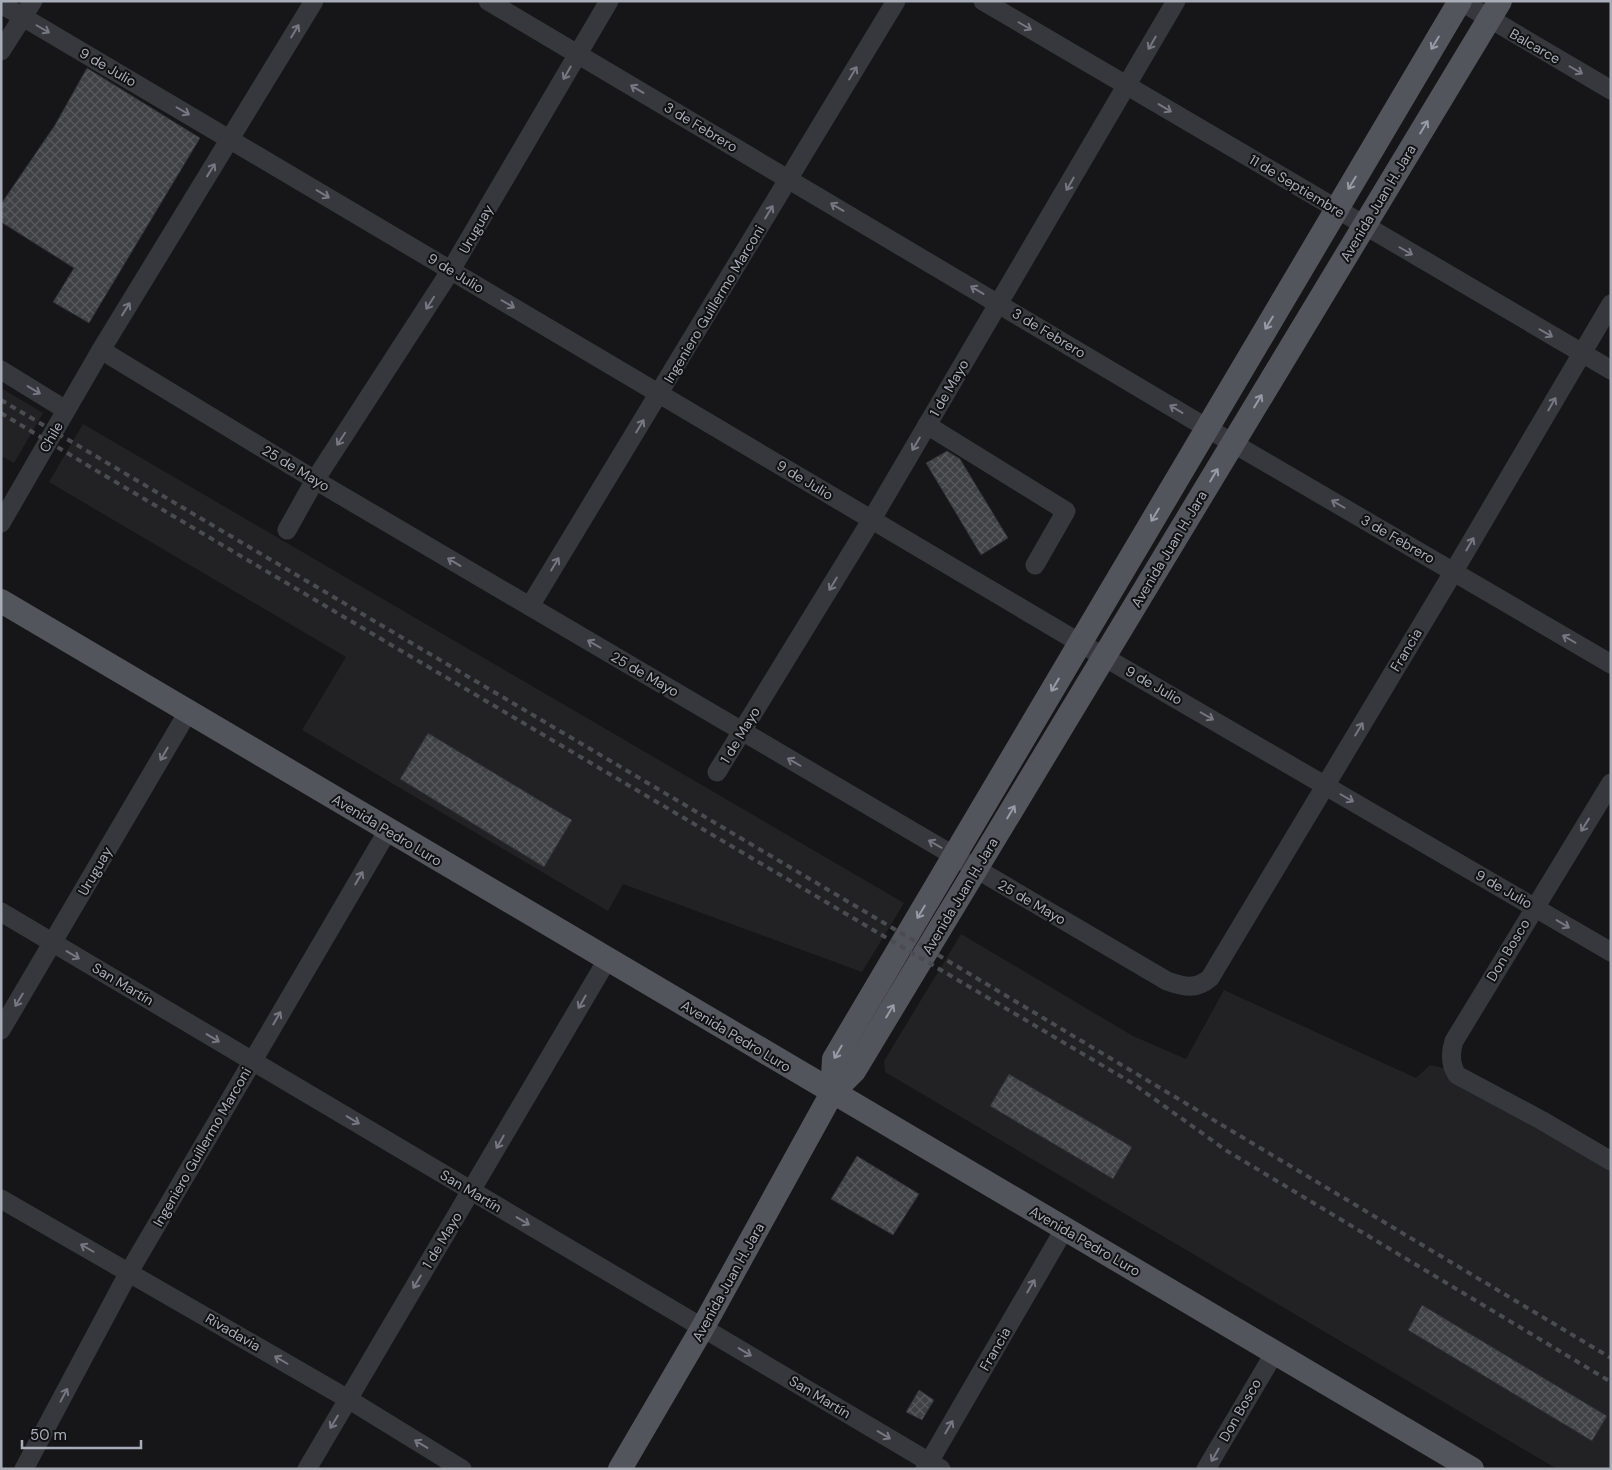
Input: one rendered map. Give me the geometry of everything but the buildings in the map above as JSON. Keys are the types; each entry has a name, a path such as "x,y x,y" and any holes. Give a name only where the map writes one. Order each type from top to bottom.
{"main road":[{"name":"Avenida Juan H. Jara","path":"832,1093 834,1059 1460,1"},
{"name":"Avenida Juan H. Jara","path":"620,1469 703,1328 832,1093 854,1071 1494,10"},
{"name":"Avenida Pedro Luro","path":"1,601 1472,1469"}],"street":[{"name":"Chile","path":"1,523 101,350 314,1"},
{"name":"3 de Febrero","path":"488,1 1207,428 1611,664"},
{"name":"Uruguay","path":"287,530 315,480 452,270 609,1"},
{"name":"Ingeniero Guillermo Marconi","path":"530,606 896,1"},
{"name":"11 de Septiembre","path":"983,1 1611,370"},
{"name":"1 de Mayo","path":"717,772 872,519 1176,1"},
{"name":"Balcarce","path":"1460,1 1494,10 1611,90"},
{"name":"9 de Julio","path":"1,4 28,9 230,139 1080,643 1611,952"},
{"path":"1,51 28,9"},
{"name":"Francia","path":"1193,988 1203,985 1210,978 1454,571 1611,304"},
{"name":"25 de Mayo","path":"101,350 315,480 1167,981 1193,988"},
{"path":"1,370 66,410"},
{"path":"927,425 1066,511 1035,565"},
{"name":"Uruguay","path":"1,1030 188,712"},
{"name":"Don Bosco","path":"1611,783 1454,1041 1451,1062 1452,1068 1457,1075 1541,1120 1611,1161"},
{"name":"Ingeniero Guillermo Marconi","path":"24,1469 129,1272 388,830"},
{"name":"San Martín","path":"1,912 932,1466"},
{"name":"1 de Mayo","path":"307,1469 607,960"},
{"name":"Rivadavia","path":"1,1199 348,1399 462,1469"},
{"name":"Francia","path":"932,1466 1065,1228"},
{"name":"Don Bosco","path":"1206,1469 1275,1352"}],"shaded area":[{"path":"1,388 43,413 14,463 1,456"},
{"path":"83,424 904,903 862,972 623,884 608,911 302,730 346,657 49,482"},
{"path":"961,934 1133,1036 1186,1059 1224,990 1416,1078 1430,1065 1470,1074 1611,1150 1611,1469 1557,1469 885,1072 884,1061"}],"railway":[{"path":"1,400 928,949 1611,1358"},
{"path":"1,413 1132,1083 1227,1151 1611,1382"}]}
